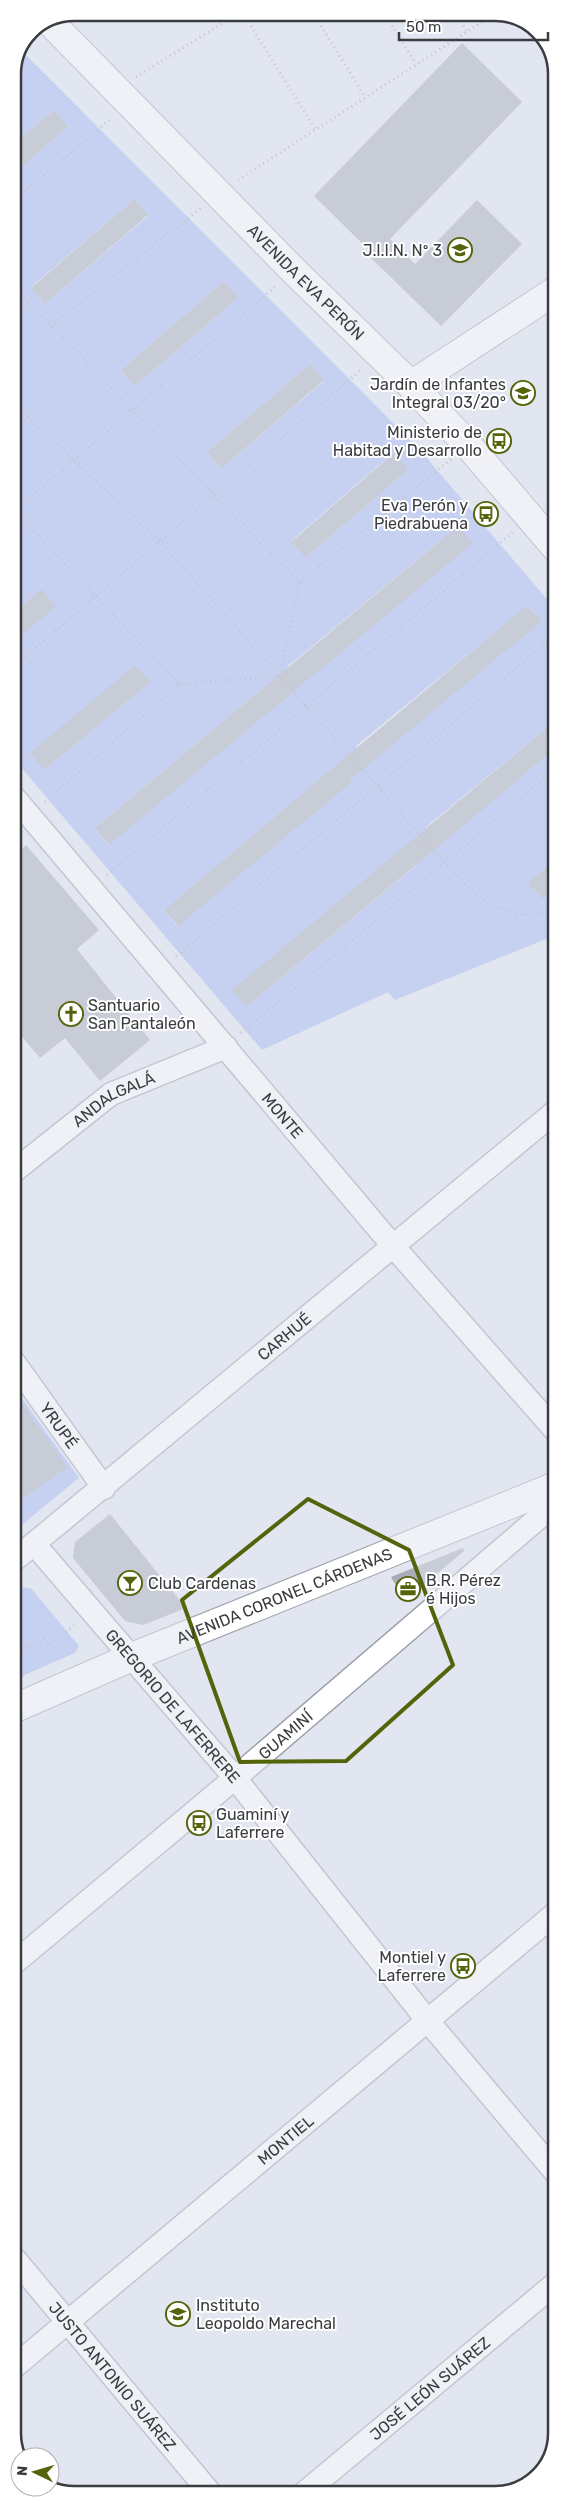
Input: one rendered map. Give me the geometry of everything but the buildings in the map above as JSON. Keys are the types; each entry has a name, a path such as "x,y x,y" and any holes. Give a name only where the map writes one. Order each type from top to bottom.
{"main road":[{"name":"AVENIDA EVA PERÓN","path":"53,25 293,270 411,385 468,446 548,539"},
{"path":"411,385 548,296"},
{"name":"AVENIDA CORONEL CÁRDENAS","path":"21,1706 132,1657 548,1489"}],"street":[{"name":"MONTE","path":"21,806 394,1246 548,1422"},
{"name":"ANDALGALÁ","path":"21,1166 111,1094 226,1047"},
{"name":"CARHUÉ","path":"21,1555 548,1118"},
{"name":"YRUPÉ","path":"21,1373 104,1488"},
{"name":"GUAMINÍ","path":"21,1957 235,1778 548,1510"},
{"name":"GREGORIO DE LAFERRERE","path":"35,1545 235,1778 428,2020 548,2163"},
{"name":"MONTIEL","path":"21,2361 548,1920"},
{"name":"JUSTO ANTONIO SUÁREZ","path":"21,2266 204,2486"},
{"name":"JOSÉ LEÓN SUÁREZ","path":"313,2486 548,2290"}],"path":[{"path":"21,193 123,96 228,21"},
{"path":"248,21 315,129"},
{"path":"318,21 365,97"},
{"path":"389,21 416,64"},
{"path":"460,21 467,32"},
{"path":"50,326 218,194 315,129 484,21"},
{"path":"21,505 293,270"},
{"path":"21,295 298,583"},
{"path":"21,660 380,354"},
{"path":"21,411 160,541 444,862 478,897 494,906 513,913 533,915 548,910"},
{"path":"280,676 298,583 468,446"},
{"path":"92,889 530,518"},
{"path":"21,520 179,684"},
{"path":"160,970 548,642"},
{"path":"29,815 179,684 280,676"},
{"path":"226,1047 548,775"},
{"path":"21,1651 44,1638 49,1645 92,1611"}],"highlighted area":[{"path":"308,1499 409,1550 453,1665 346,1761 240,1762 182,1600"}],"shaded area":[{"path":"25,54 420,450 548,601 548,727 426,827 439,844 548,755 548,866 528,882 542,898 548,893 548,938 395,1000 388,992 262,1050 21,767 21,167 68,127 54,110 21,138 21,74","holes":["134,199 148,216 45,304 31,287","224,281 238,298 135,386 121,370","310,364 324,381 221,469 207,452","393,453 408,470 305,558 291,541","458,526 472,543 301,684 287,667","528,605 541,621 370,762 356,746","135,665 149,682 44,770","267,685 281,702 108,845 95,828","337,766 350,783 177,926 164,910","405,847 419,863 246,1007"]},
{"path":"21,1397 79,1478 21,1525"},
{"path":"21,1587 31,1588 79,1646 75,1653 21,1677"}],"place":[{"name":"J.I.I.N. Nº 3","path":"460,250"},
{"name":"Jardín de Infantes Integral 03/20°","path":"523,393"},
{"name":"Ministerio de Habitad y Desarrollo","path":"499,441"},
{"name":"Eva Perón y Piedrabuena","path":"486,514"},
{"name":"Santuario San Pantaleón","path":"71,1014"},
{"name":"Club Cardenas","path":"130,1583"},
{"name":"B.R. Pérez é Hijos","path":"408,1589"},
{"name":"Guaminí y Laferrere","path":"199,1823"},
{"name":"Montiel y Laferrere","path":"463,1966"},
{"name":"Instituto Leopoldo Marechal","path":"178,2314"}]}
